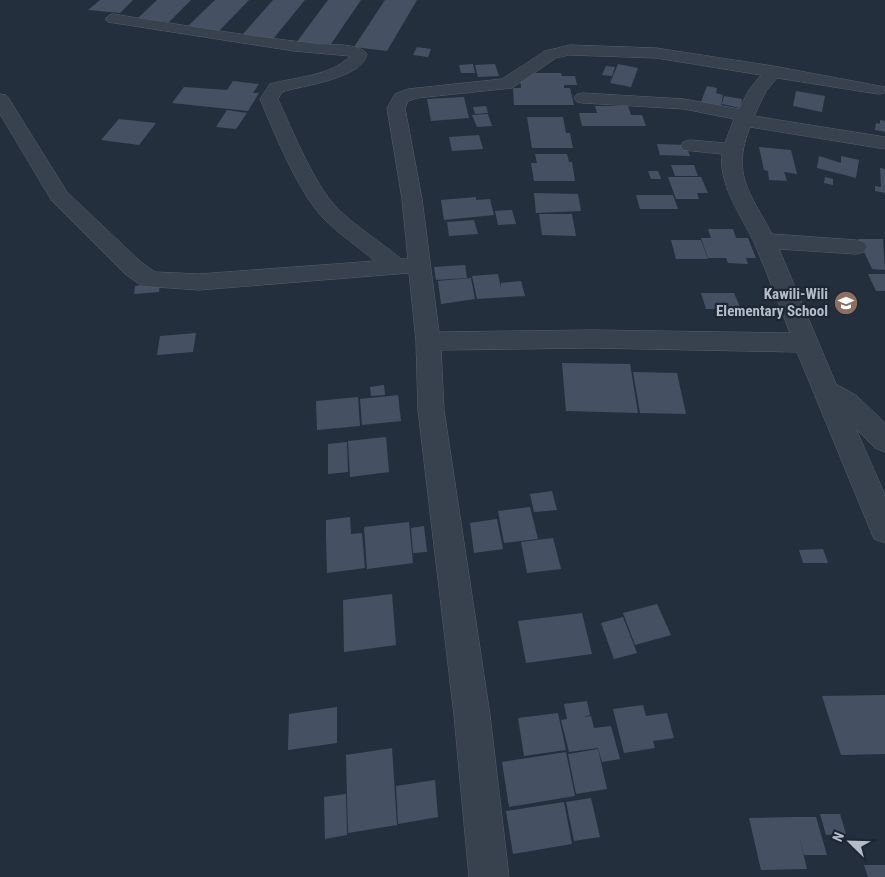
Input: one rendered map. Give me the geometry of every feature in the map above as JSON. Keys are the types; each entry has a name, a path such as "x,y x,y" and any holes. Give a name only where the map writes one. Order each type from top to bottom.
{"street":[{"path":"113,19 294,46 350,51 358,54 358,59 353,65 342,71 276,88 269,99 285,136 320,201 331,214 408,266"},
{"path":"489,877 470,706 431,410 428,341 408,266 412,199 396,108 401,98 414,93 506,84 551,54 559,51 649,52 773,70 878,89"},
{"path":"773,70 758,90 744,118 732,149 731,164 736,180 764,241 805,343 885,529"},
{"path":"583,98 684,104 744,118 885,144"},
{"path":"0,99 59,196 133,268 150,280 171,283 199,282 408,266"},
{"path":"690,146 732,149"},
{"path":"764,241 856,247"},
{"path":"428,341 592,339 805,343"},
{"path":"825,390 848,404 885,440"}],"building":[{"path":"100,0 133,0 120,13 88,10"},
{"path":"157,0 191,0 169,22 137,19"},
{"path":"215,0 249,0 219,31 187,27"},
{"path":"273,0 305,0 273,39 242,35"},
{"path":"328,0 361,0 329,47 296,43"},
{"path":"385,0 417,0 387,51 354,47"},
{"path":"417,47 431,49 428,57 413,55"},
{"path":"473,64 475,73 461,73 459,65"},
{"path":"495,64 499,76 478,77 475,65"},
{"path":"618,64 638,68 631,87 610,83"},
{"path":"606,66 615,67 612,76 602,75"},
{"path":"524,73 561,73 562,76 575,76 577,85 564,85 564,88 570,88 574,105 514,105 513,88 521,88 520,76"},
{"path":"233,81 259,84 253,93 259,93 248,111 172,103 184,87 227,90"},
{"path":"707,86 717,88 716,93 723,95 721,106 701,102"},
{"path":"796,91 825,96 822,112 793,106"},
{"path":"724,96 742,99 740,108 722,104"},
{"path":"464,97 469,118 431,121 427,99"},
{"path":"486,106 488,113 475,114 473,107"},
{"path":"595,106 628,106 631,115 642,115 646,126 582,126 579,113 597,113"},
{"path":"227,110 247,113 236,129 216,127"},
{"path":"488,114 492,126 477,127 472,115"},
{"path":"527,117 563,117 566,133 570,133 573,148 532,148"},
{"path":"119,119 156,123 139,145 101,140"},
{"path":"880,120 885,121 885,132 875,130 876,123 880,124"},
{"path":"479,135 483,149 452,151 449,137"},
{"path":"657,144 686,145 690,156 660,155"},
{"path":"759,147 791,150 797,174 784,172 787,181 769,180 768,171 764,170"},
{"path":"535,154 567,154 569,162 572,162 575,181 534,181 531,163 537,163"},
{"path":"819,156 841,163 841,156 859,160 856,178 817,168"},
{"path":"671,165 694,165 698,176 675,176"},
{"path":"880,168 885,169 885,193 875,191 875,186 881,187"},
{"path":"648,171 658,171 661,179 651,179"},
{"path":"668,177 701,177 708,193 697,193 699,199 676,199"},
{"path":"825,177 833,179 833,185 824,183"},
{"path":"534,193 578,194 581,211 536,213"},
{"path":"636,195 673,195 678,209 640,209"},
{"path":"476,197 476,200 490,199 494,215 444,220 441,200"},
{"path":"512,210 516,224 498,225 495,211"},
{"path":"539,214 572,214 576,236 542,235"},
{"path":"474,220 478,234 449,236 447,222"},
{"path":"708,229 733,229 736,238 748,238 756,258 746,258 748,264 728,263 726,258 708,258 701,238 711,238"},
{"path":"858,239 883,239 885,270 872,269"},
{"path":"671,240 701,240 708,259 676,259"},
{"path":"465,265 467,278 436,280 434,267"},
{"path":"498,274 501,288 501,283 521,281 525,296 477,299 472,276"},
{"path":"868,274 885,274 885,291 876,291"},
{"path":"471,278 475,299 441,304 438,281"},
{"path":"160,283 159,292 134,294 135,286"},
{"path":"701,293 734,293 741,309 706,309"},
{"path":"196,333 193,352 157,355 160,336"},
{"path":"562,363 630,364 638,413 566,411"},
{"path":"633,372 677,373 686,414 640,413"},
{"path":"384,385 385,395 371,396 370,387"},
{"path":"398,395 401,421 362,425 360,399"},
{"path":"358,397 360,426 317,430 316,401"},
{"path":"386,437 389,472 350,477 348,441"},
{"path":"347,442 348,472 328,474 328,444"},
{"path":"552,491 557,510 534,512 530,494"},
{"path":"530,507 538,539 504,543 498,511"},
{"path":"350,517 351,534 362,533 365,568 327,573 326,520"},
{"path":"497,519 503,549 474,553 470,523"},
{"path":"409,522 413,563 367,569 364,527"},
{"path":"424,526 427,552 413,553 411,528"},
{"path":"553,538 561,569 527,573 521,542"},
{"path":"823,549 828,563 803,563 799,550"},
{"path":"392,594 396,645 344,652 343,600"},
{"path":"657,604 671,635 635,645 623,613"},
{"path":"582,613 592,654 526,663 518,621"},
{"path":"623,617 637,653 614,659 601,623"},
{"path":"885,695 885,754 841,755 822,696"},
{"path":"587,701 590,715 583,717 591,716 594,728 611,726 620,759 602,762 598,748 569,752 561,720 567,719 564,704"},
{"path":"643,705 646,716 667,713 674,738 653,741 655,748 624,753 613,709"},
{"path":"337,707 337,743 288,750 289,714"},
{"path":"558,713 566,750 524,756 518,718"},
{"path":"392,748 397,825 348,833 346,755"},
{"path":"598,749 607,789 576,794 568,754"},
{"path":"566,752 575,796 509,807 502,762"},
{"path":"435,780 438,817 398,824 396,786"},
{"path":"346,794 347,835 325,839 324,797"},
{"path":"591,798 600,837 574,841 566,802"},
{"path":"564,802 572,844 513,854 506,811"},
{"path":"820,814 840,814 846,834 826,835"},
{"path":"816,817 827,855 804,855 799,836 807,869 761,870 749,818"},
{"path":"864,865 885,865 885,877 868,877"}],"place":[{"name":"Kawili-Wili Elementary School","path":"846,303"}]}
